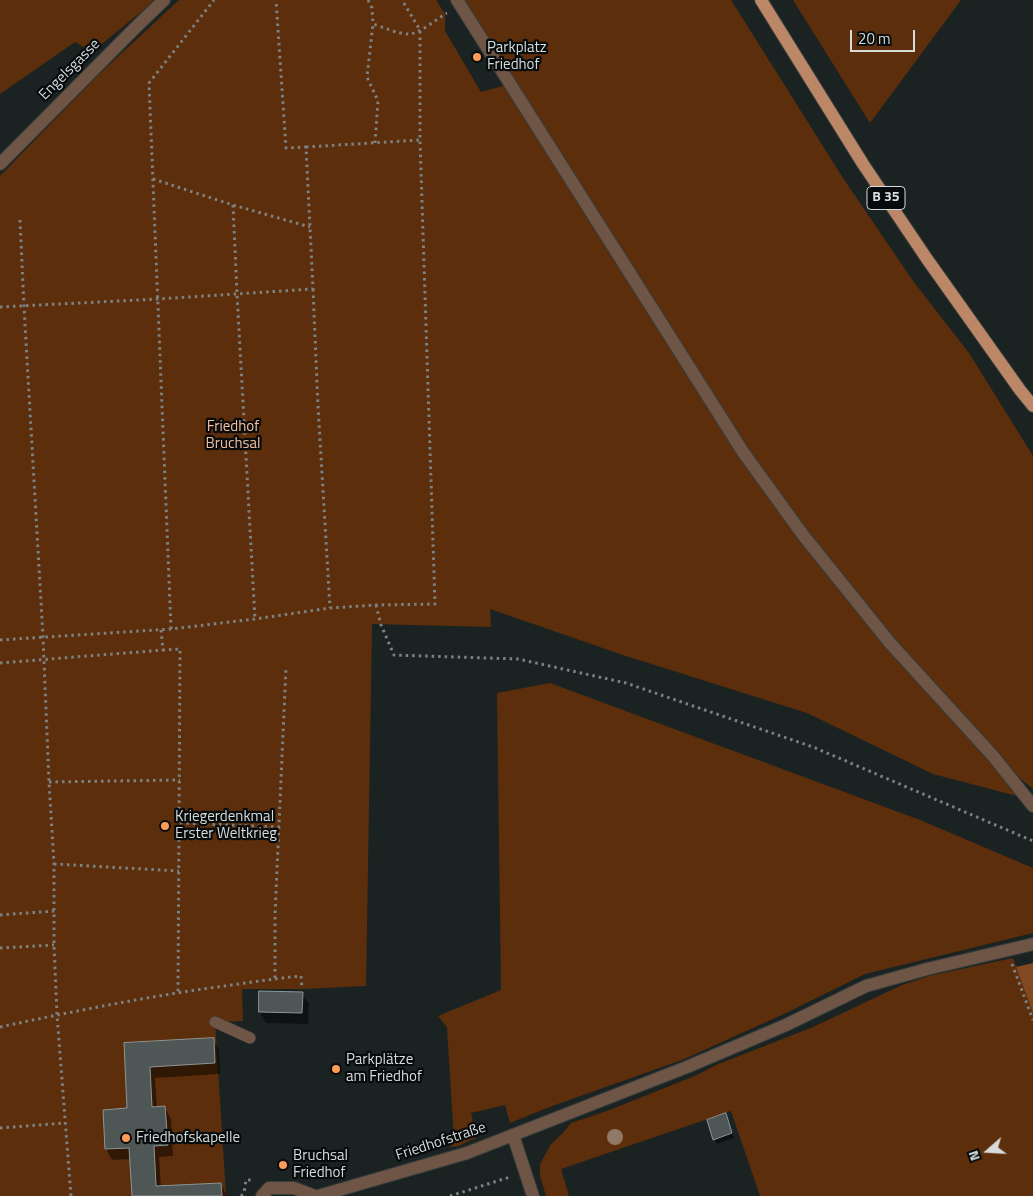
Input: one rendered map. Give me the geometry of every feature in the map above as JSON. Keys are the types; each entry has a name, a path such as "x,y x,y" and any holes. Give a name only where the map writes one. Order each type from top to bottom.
{"main road":[{"name":"B 35","path":"760,0 863,164 927,259 1033,406"}],"street":[{"name":"Engelsgasse","path":"0,164 164,0"},
{"path":"459,2 743,452 803,535 890,644 993,756 1033,806"},
{"name":"Friedhofstraße","path":"262,1196 269,1188 283,1187 294,1188 316,1196 467,1153 687,1067 786,1024 866,986 1006,949 1033,944"},
{"path":"513,1135 533,1196"}],"lane":[{"path":"215,1022 250,1038"}],"path":[{"path":"171,629 149,83 214,0"},
{"path":"276,0 286,148 420,140"},
{"path":"368,0 372,8 373,24 367,78 378,102 376,143"},
{"path":"0,640 161,630 330,608 435,604 420,140 420,30 402,0"},
{"path":"373,24 409,34 420,30 459,2"},
{"path":"306,147 330,608"},
{"path":"152,179 310,228"},
{"path":"233,205 255,619"},
{"path":"20,220 54,864 54,945 57,1015 71,1196"},
{"path":"0,307 313,289"},
{"path":"376,605 381,625 394,655 518,658 626,683 813,747 1033,840"},
{"path":"161,630 163,650"},
{"path":"0,663 180,648 178,993"},
{"path":"275,978 275,915 286,668"},
{"path":"49,782 180,780"},
{"path":"180,823 280,826"},
{"path":"54,864 179,871"},
{"path":"0,915 54,911"},
{"path":"0,948 54,945"},
{"path":"1006,949 1033,1020"},
{"path":"0,1027 178,993 275,978 301,976 302,989"},
{"path":"0,1128 65,1123"},
{"path":"450,1196 525,1173"}],"green space":[{"path":"0,0 154,0 92,52 75,42 0,94"},
{"name":"Friedhof Bruchsal","path":"179,0 436,0 445,14 445,31 481,92 510,84 459,0 731,0 843,178 913,281 969,353 1033,456 1033,789 994,757 1017,796 933,774 807,713 623,655 490,609 491,627 372,624 366,986 242,989 243,1021 215,1022 226,1196 0,1196 0,176 97,76"},
{"path":"793,0 961,0 870,123"},
{"path":"550,683 920,820 1033,868 1033,933 865,974 784,1014 682,1060 552,1106 510,1123 505,1105 471,1113 476,1138 451,1147 448,1141 454,1139 447,1027 438,1016 501,990 497,693"},
{"path":"1013,958 1033,1013 1033,1196 760,1196 731,1111 561,1169 569,1196 546,1196 540,1176 540,1164 551,1144 571,1123 607,1111 813,1027 902,985 929,976"}],"shaded area":[{"path":"1033,963 1033,1013 1016,967"}],"building":[{"path":"259,991 303,992 302,1013 259,1012"},
{"path":"214,1038 215,1063 150,1067 152,1107 165,1106 168,1145 154,1146 156,1186 221,1183 222,1196 132,1196 129,1148 105,1149 103,1110 127,1108 124,1043"},
{"path":"726,1113 732,1133 713,1140 707,1120"}],"place":[{"name":"Parkplatz Friedhof","path":"477,57"},
{"name":"Kriegerdenkmal Erster Weltkrieg","path":"165,826"},
{"name":"Parkplätze am Friedhof","path":"336,1069"},
{"name":"Friedhofskapelle","path":"126,1138"},
{"name":"Bruchsal Friedhof","path":"283,1165"}]}
